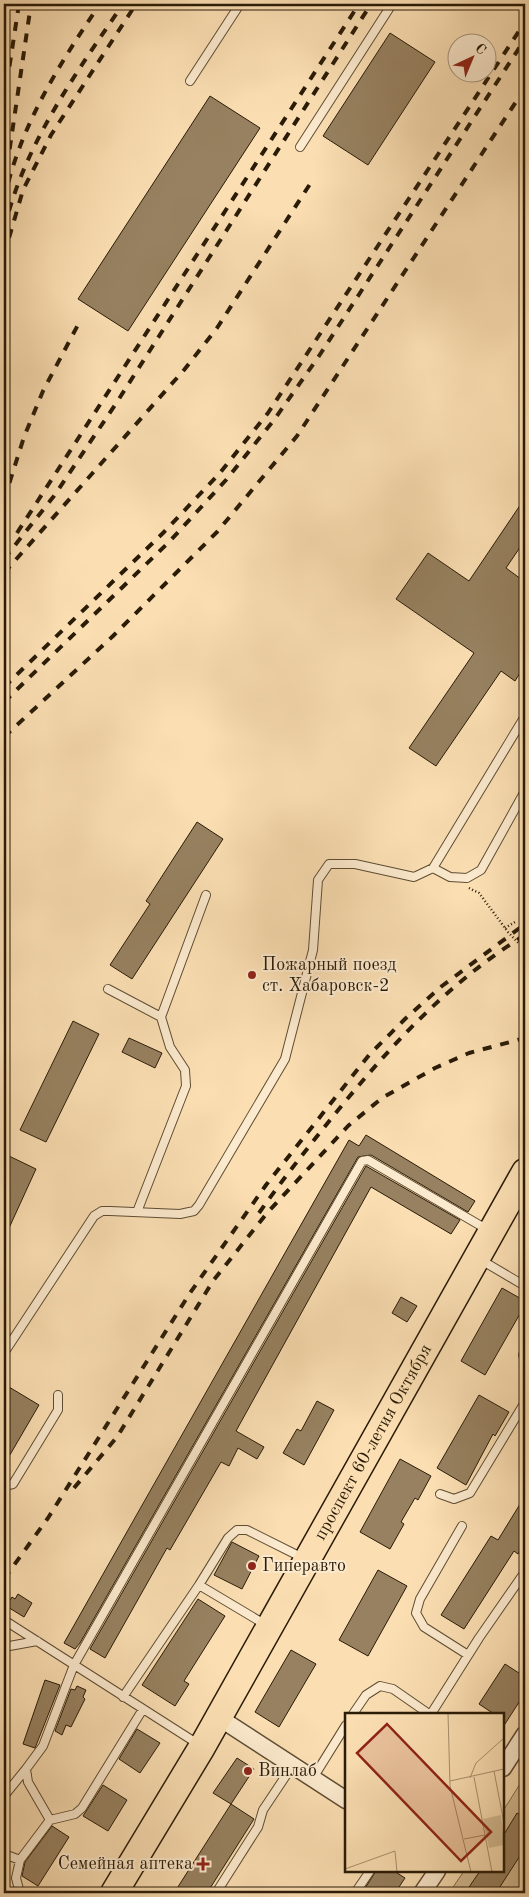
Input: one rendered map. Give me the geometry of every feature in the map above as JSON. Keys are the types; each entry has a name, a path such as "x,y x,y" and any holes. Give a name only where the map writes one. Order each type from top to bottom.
{"highway":[{"name":"проспект 60-летия Октября","path":"114,1893 202,1746 525,1172"}],"street":[{"path":"218,1717 345,1799"},
{"path":"504,1766 525,1734"},
{"path":"422,1893 436,1872"}],"lane":[{"path":"190,81 240,4"},
{"path":"300,148 392,4"},
{"path":"4,1353 94,1216 102,1212 180,1214 194,1210 285,1058 313,950 318,880 329,864 355,864 414,877 433,868 525,716"},
{"path":"433,868 450,878 466,878 481,870 525,791"},
{"path":"137,1212 186,1086 185,1070 170,1047 161,1017 206,895"},
{"path":"108,989 161,1017"},
{"path":"4,1796 43,1746 74,1665 362,1161 368,1160 491,1232"},
{"path":"477,1258 525,1286"},
{"path":"525,1350 523,1355 525,1362"},
{"path":"4,1486 13,1484 58,1410 58,1395"},
{"path":"440,1494 454,1499 470,1494 525,1402"},
{"path":"462,1526 420,1600 416,1613 424,1627 468,1655"},
{"path":"123,1697 199,1585 228,1538 237,1530 247,1530 307,1560"},
{"path":"431,1713 468,1655 524,1575"},
{"path":"199,1585 269,1627"},
{"path":"4,1620 202,1746"},
{"path":"4,1647 37,1641"},
{"path":"355,1713 366,1695 380,1686 393,1689 429,1713"},
{"path":"20,1893 16,1878 20,1860 50,1820 75,1814 82,1808 143,1710"},
{"path":"313,1778 345,1728"},
{"path":"216,1893 258,1827 263,1810 293,1765"},
{"path":"26,1769 28,1782 50,1820"},
{"path":"4,1854 20,1860"},
{"path":"355,1893 369,1872"}],"path":[{"path":"450,878 479,894 525,950"},
{"path":"505,928 515,922"}],"shaded area":[{"path":"525,1776 525,1893 449,1893 463,1872 504,1872 504,1809"}],"building":[{"path":"390,33 435,62 368,165 323,136"},
{"path":"210,96 260,128 128,331 78,299"},
{"path":"525,498 525,540 506,568 525,582 525,665 515,681 501,671 436,766 409,748 474,653 396,599 428,553 469,581"},
{"path":"197,822 223,839 132,979 110,965 150,904 146,901"},
{"path":"73,1021 99,1034 46,1142 20,1130"},
{"path":"129,1038 162,1053 155,1068 122,1052"},
{"path":"366,1135 475,1201 468,1212 371,1155 358,1157 80,1643 75,1649 64,1643 349,1140 359,1146"},
{"path":"9,1156 36,1169 4,1239 4,1166"},
{"path":"366,1166 460,1220 451,1234 371,1187 236,1431 264,1447 257,1459 238,1448 229,1466 221,1462 170,1550 167,1548 105,1658 90,1649"},
{"path":"502,1288 525,1301 525,1305 485,1375 461,1361"},
{"path":"401,1297 417,1306 407,1322 392,1313"},
{"path":"4,1384 39,1405 4,1465"},
{"path":"479,1395 509,1412 495,1436 493,1434 466,1485 437,1468"},
{"path":"317,1401 334,1410 304,1465 283,1453 297,1429 301,1431"},
{"path":"400,1459 431,1476 418,1500 415,1498 401,1522 404,1524 390,1549 360,1532"},
{"path":"525,1496 525,1542 518,1554 514,1551 464,1629 441,1615 491,1536 498,1540"},
{"path":"232,1542 259,1556 242,1589 214,1575"},
{"path":"378,1570 407,1586 368,1656 339,1640"},
{"path":"18,1594 32,1603 24,1617 6,1606 12,1597 15,1599"},
{"path":"198,1599 225,1616 184,1681 189,1684 175,1706 142,1685"},
{"path":"291,1650 316,1664 279,1727 255,1712"},
{"path":"505,1664 525,1677 525,1693 504,1725 504,1713 492,1713 479,1704"},
{"path":"45,1680 60,1685 35,1748 23,1744"},
{"path":"77,1686 86,1690 83,1697 85,1699 71,1727 66,1725 62,1735 55,1731 71,1689 75,1690"},
{"path":"137,1729 160,1743 140,1773 119,1759"},
{"path":"237,1758 254,1769 231,1804 213,1793"},
{"path":"103,1785 127,1800 108,1831 83,1816"},
{"path":"231,1804 254,1819 207,1893 174,1893"},
{"path":"517,1813 525,1818 525,1848 496,1893 465,1893 479,1872 504,1872 504,1834"},
{"path":"52,1826 69,1837 38,1886 22,1876 25,1862"},
{"path":"375,1872 396,1872 405,1878 395,1893 362,1893"}],"railway":[{"path":"4,102 19,4"},
{"path":"7,167 31,4"},
{"path":"4,200 11,173 30,122 55,74 100,4"},
{"path":"9,211 18,183 43,129 73,78 123,4"},
{"path":"4,255 23,190 51,135 136,4"},
{"path":"17,533 359,4"},
{"path":"4,559 54,496 117,402 371,4"},
{"path":"4,687 163,533 219,474 268,413 525,22"},
{"path":"4,702 170,541 226,480 274,420 319,356 525,39"},
{"path":"4,737 113,636 217,532 297,436 525,88"},
{"path":"4,573 184,370 217,328 310,184"},
{"path":"4,500 24,437 43,391 80,321"},
{"path":"4,1579 48,1518 190,1293 266,1185 369,1055 442,986 525,924"},
{"path":"259,1213 335,1114 422,1016 471,973 525,935"},
{"path":"74,1488 117,1437 213,1281 267,1213 348,1126 382,1098 435,1068 469,1053 525,1038"}],"place":[{"name":"Пожарный поезд ст. Хабаровск-2","path":"252,975"},
{"name":"Гиперавто","path":"252,1566"},
{"name":"Винлаб","path":"248,1771"},
{"name":"Семейная аптека","path":"203,1864"}]}
